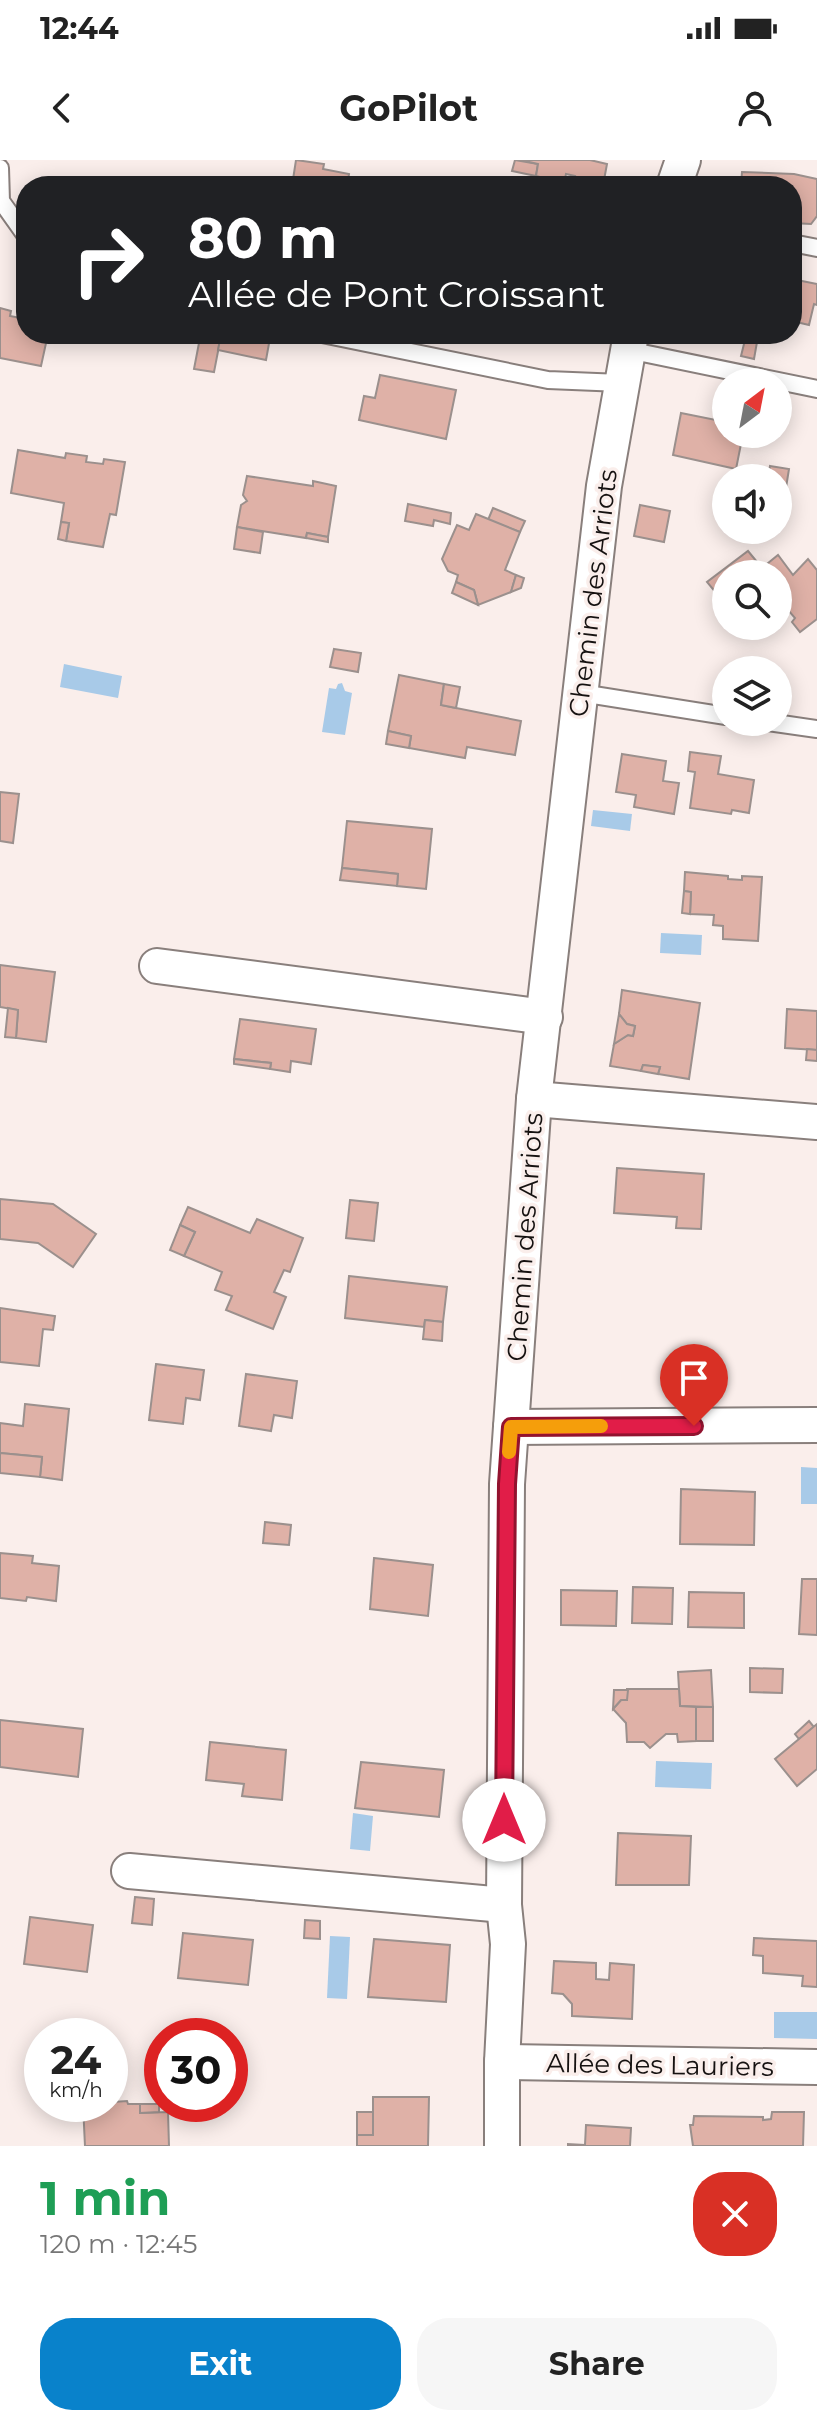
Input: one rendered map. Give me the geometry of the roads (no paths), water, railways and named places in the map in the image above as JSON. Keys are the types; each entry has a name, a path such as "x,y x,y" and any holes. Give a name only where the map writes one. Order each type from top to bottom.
{"street":[{"name":"Chemin des Arriots","path":"502,2146 502,2062 508,1944 504,1905 507,1484 534,1099 604,486 630,344"},
{"path":"157,966 545,1017"},
{"path":"534,1099 817,1122"},
{"path":"511,1427 817,1425"},
{"path":"129,1871 504,1905"},
{"name":"Allée des Lauriers","path":"502,2062 817,2067"}],"lane":[{"path":"0,168 1,201 16,222"},
{"path":"371,344 548,380 621,383"},
{"path":"638,344 817,389"},
{"path":"581,693 712,714"},
{"path":"792,725 817,729"}],"water":[{"path":"64,664 122,676 118,698 60,687"},
{"path":"342,683 345,691 352,693 345,735 322,732 329,688 336,689"},
{"path":"593,810 632,814 630,831 591,826"},
{"path":"661,933 702,935 701,955 660,953"},
{"path":"801,1467 817,1468 817,1504 801,1504"},
{"path":"656,1761 712,1763 711,1789 655,1787"},
{"path":"353,1813 373,1816 370,1851 350,1849"},
{"path":"330,1936 350,1937 347,1999 327,1998"},
{"path":"774,2012 817,2012 817,2039 774,2038"}]}
